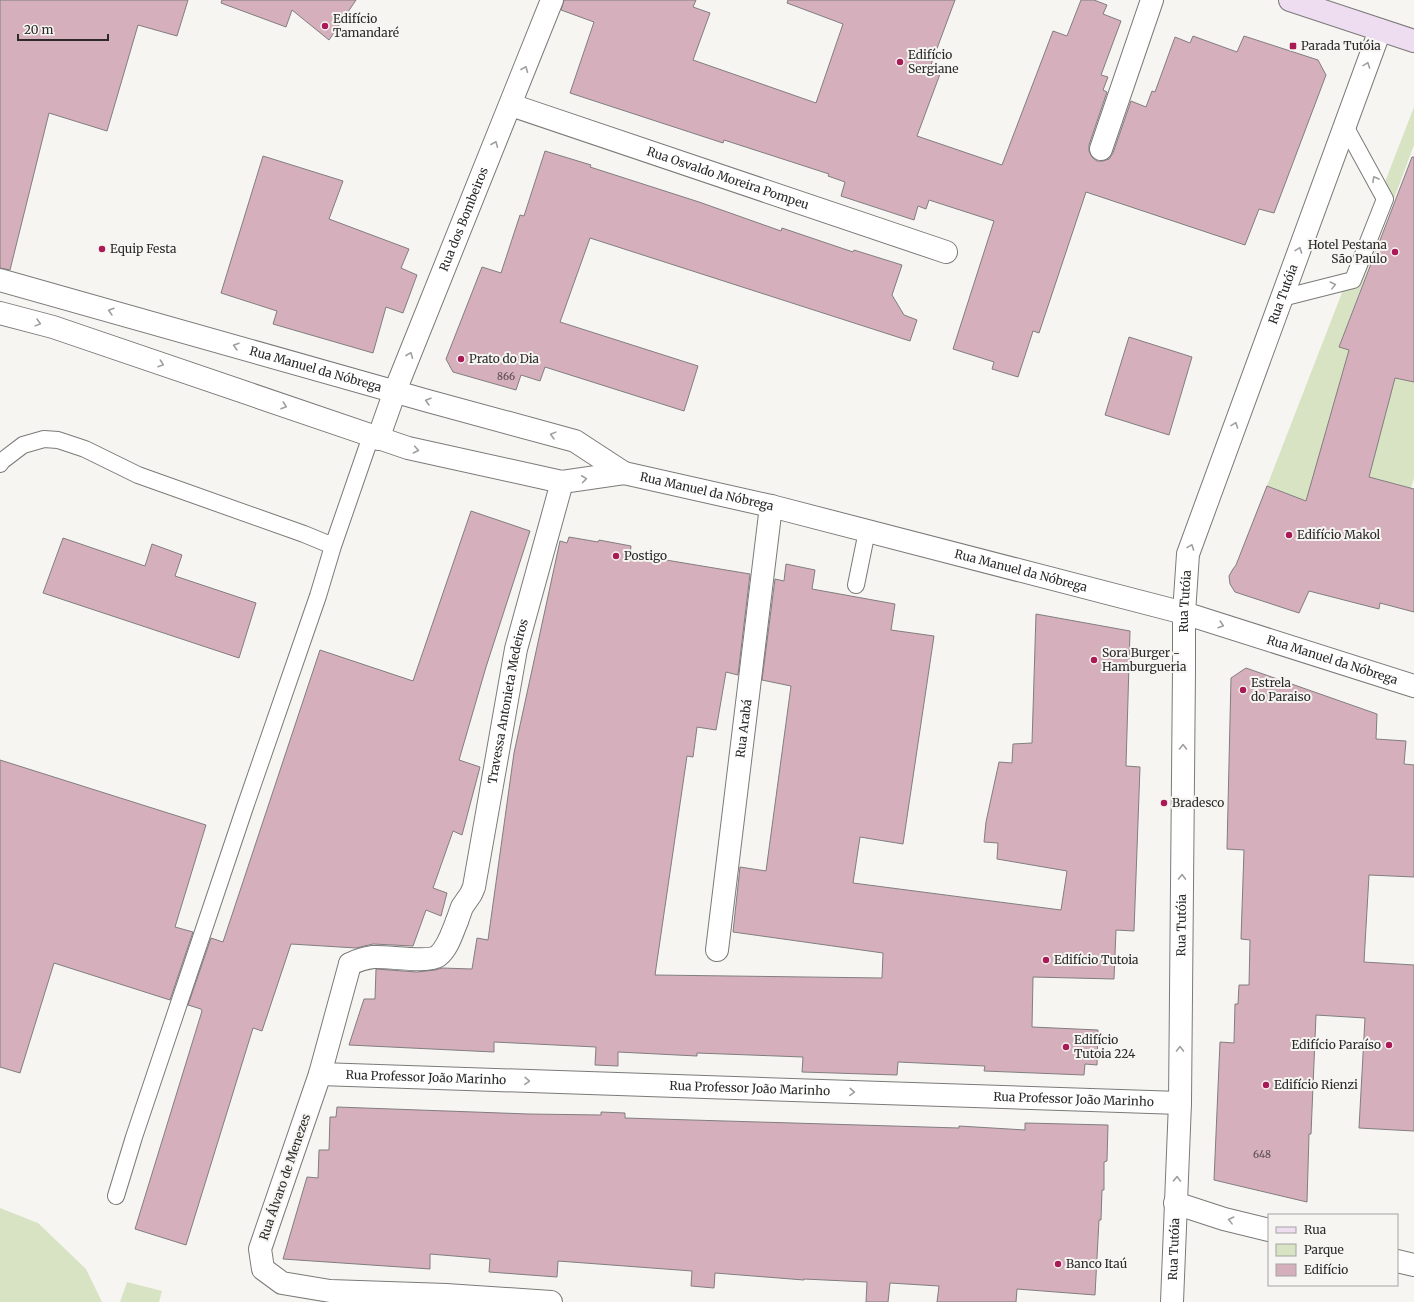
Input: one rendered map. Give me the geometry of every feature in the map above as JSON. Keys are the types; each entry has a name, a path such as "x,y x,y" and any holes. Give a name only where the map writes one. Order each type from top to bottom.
{"main road":[{"path":"1290,0 1414,41"}],"street":[{"name":"Rua dos Bombeiros","path":"375,437 511,105 552,0"},
{"path":"1101,149 1152,0"},
{"name":"Rua Tutóia","path":"1172,1302 1180,1103 1184,613 1188,554 1380,30"},
{"name":"Rua Osvaldo Moreira Pompeu","path":"511,105 946,252"},
{"name":"Rua Manuel da Nóbrega","path":"0,280 575,441 624,473 771,506 1184,613 1414,686"},
{"name":"Rua Manuel da Nóbrega","path":"0,313 52,328 408,448 562,482 624,473"},
{"name":"Travessa Antonieta Medeiros","path":"350,964 362,959 374,957 421,959 437,956 444,949 462,907 471,894 474,887 516,649 562,482"},
{"name":"Rua Arabá","path":"717,950 771,506"},
{"name":"Rua Álvaro de Menezes","path":"350,964 320,1074 260,1249 263,1269 282,1284 330,1296 551,1302"},
{"name":"Rua Professor João Marinho","path":"320,1074 1180,1103"},
{"path":"1176,1203 1224,1219 1268,1230"},
{"path":"1398,1261 1414,1265"}],"lane":[{"path":"1282,298 1353,280 1386,199 1345,126"},
{"path":"116,1196 136,1130 318,596 333,546 375,437"},
{"path":"1,462 23,445 44,439 58,440 85,450 138,475 304,534 333,546"},
{"path":"856,585 867,531"}],"green space":[{"path":"1414,107 1414,145 1339,347 1349,350 1314,474 1395,378 1414,382 1414,478 1411,488 1393,483 1337,514 1267,486"},
{"path":"0,1208 38,1223 86,1269 102,1302 0,1302"},
{"path":"127,1282 162,1291 159,1302 120,1302"}],"building":[{"path":"0,0 188,0 177,36 138,25 107,131 49,113 10,270 0,268"},
{"path":"222,0 356,0 329,40 292,10 286,27 221,3"},
{"path":"564,0 696,0 693,7 710,13 693,60 816,103 843,24 787,3 788,0 955,0 929,70 940,74 917,136 1002,165 1053,31 1067,36 1081,0 1094,0 1107,5 1103,14 1121,21 1101,75 1108,77 1103,90 1107,92 1089,145 1089,151 1092,157 1097,161 1109,159 1113,153 1131,101 1146,107 1152,91 1155,92 1175,37 1190,43 1193,36 1237,52 1244,36 1318,60 1326,75 1274,213 1259,209 1245,245 1086,192 1039,333 1033,331 1018,377 992,369 994,362 953,349 994,221 929,200 926,209 918,206 914,220 841,196 845,182 828,176 829,174 724,140 723,143 570,93 594,22 561,10"},
{"path":"545,151 591,165 590,167 699,202 781,231 782,228 853,252 854,250 902,265 892,295 904,315 917,320 910,341 590,238 560,322 698,366 684,411 545,367 540,381 521,375 516,390 453,372 446,359 482,267 501,273 520,215 524,216"},
{"path":"263,156 343,181 329,219 409,249 401,268 417,275 403,313 386,307 373,353 273,324 277,311 221,293"},
{"path":"1412,157 1414,157 1414,382 1395,378 1369,477 1414,489 1414,612 1380,603 1379,609 1309,591 1299,613 1235,592 1230,584 1229,576 1236,565 1267,486 1306,501 1349,350 1339,347"},
{"path":"1129,337 1192,357 1169,435 1105,415"},
{"path":"471,511 530,531 486,667 459,760 480,767 462,835 453,831 433,888 447,893 441,916 426,910 413,946 373,944 356,948 291,944 262,1031 253,1028 186,1245 135,1229 202,1011 201,1009 188,1005 211,938 223,942 320,650 413,681"},
{"path":"569,537 598,542 599,540 631,546 630,554 750,574 738,675 726,672 716,730 697,727 693,757 687,756 655,975 882,978 883,953 733,932 740,867 766,871 791,686 762,680 775,579 784,581 786,564 815,570 812,589 895,604 891,630 934,636 903,844 860,837 853,883 1061,910 1067,871 997,859 998,843 984,842 986,822 999,762 1012,763 1013,744 1032,743 1036,614 1130,631 1126,766 1140,767 1134,931 1116,930 1114,979 1033,977 1032,1027 1098,1030 1097,1065 1085,1064 1084,1075 984,1071 985,1066 898,1062 897,1075 802,1072 803,1057 697,1053 697,1056 618,1052 618,1066 595,1065 596,1047 494,1042 494,1052 349,1045 364,999 375,999 376,969 417,972 442,968 472,969 477,938 488,940 514,753 560,541 567,543"},
{"path":"63,538 145,566 152,544 182,555 175,576 256,603 239,658 43,593"},
{"path":"1246,668 1377,714 1376,739 1406,741 1404,764 1414,765 1414,877 1369,875 1364,962 1414,965 1414,1131 1359,1128 1365,1018 1316,1015 1311,1134 1309,1134 1307,1202 1214,1180 1220,1042 1234,1043 1235,1004 1238,1004 1239,985 1249,985 1250,940 1241,939 1244,850 1227,849 1231,678"},
{"path":"0,760 206,825 175,927 193,932 170,1000 54,963 20,1073 0,1067"},
{"path":"337,1107 528,1114 601,1115 601,1112 625,1113 625,1118 959,1128 959,1126 1025,1130 1025,1123 1108,1125 1107,1161 1104,1162 1104,1190 1102,1190 1101,1220 1099,1220 1095,1295 1017,1289 1016,1302 937,1302 939,1286 890,1283 888,1302 866,1302 867,1282 804,1280 715,1273 714,1288 691,1286 692,1271 558,1261 557,1277 489,1272 490,1259 430,1254 430,1269 283,1259 307,1177 318,1178 319,1150 329,1150 330,1117 336,1117"}],"place":[{"name":"Edifício Tamandaré","path":"325,26"},
{"name":"Parada Tutóia","path":"1293,46"},
{"name":"Edifício Sergiane","path":"900,62"},
{"name":"Equip Festa","path":"102,249"},
{"name":"Hotel Pestana São Paulo","path":"1395,252"},
{"name":"Prato do Dia","path":"461,359"},
{"name":"Edifício Makol","path":"1289,535"},
{"name":"Postigo","path":"616,556"},
{"name":"Sora Burger - Hamburgueria","path":"1094,660"},
{"name":"Estrela do Paraiso","path":"1243,690"},
{"name":"Bradesco","path":"1164,803"},
{"name":"Edifício Tutoia","path":"1046,960"},
{"name":"Edifício Paraíso","path":"1389,1045"},
{"name":"Edifício Tutoia 224","path":"1066,1047"},
{"name":"Edifício Rienzi","path":"1266,1085"},
{"name":"Banco Itaú","path":"1058,1264"}]}
